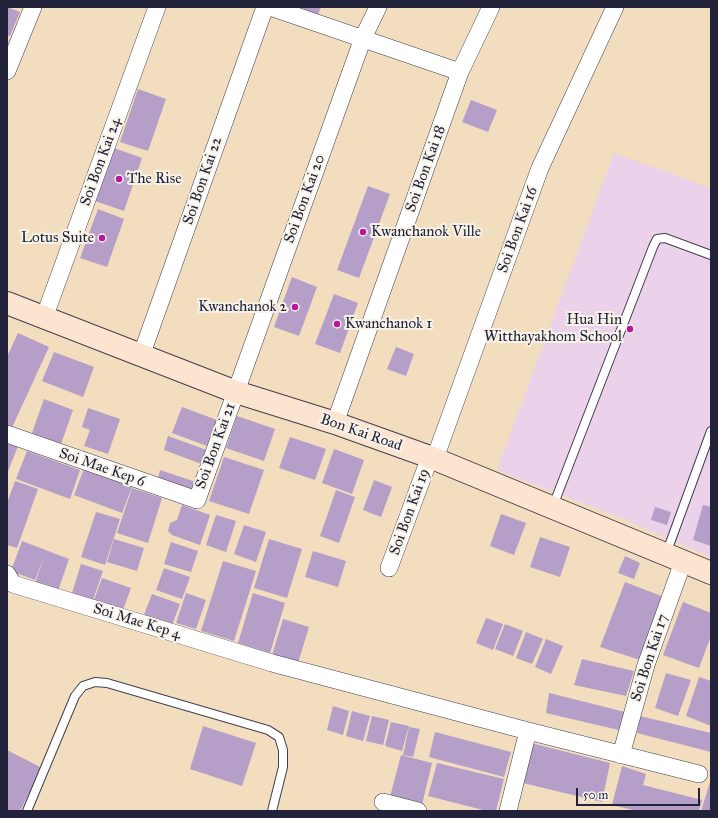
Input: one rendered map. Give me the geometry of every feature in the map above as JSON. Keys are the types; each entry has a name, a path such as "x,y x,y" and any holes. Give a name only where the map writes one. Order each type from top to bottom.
{"street":[{"path":"7,71 33,7"},
{"name":"Soi Bon Kai 24","path":"44,318 157,7"},
{"name":"Soi Bon Kai 22","path":"141,356 265,7"},
{"path":"270,7 460,72"},
{"name":"Soi Bon Kai 20","path":"236,392 363,38 378,7"},
{"name":"Soi Bon Kai 18","path":"335,423 460,72 491,7"},
{"name":"Soi Bon Kai 16","path":"432,458 540,168 614,7"},
{"name":"Bon Kai Road","path":"7,303 236,392 335,423 432,458 711,573"},
{"name":"Soi Bon Kai 21","path":"197,500 236,392"},
{"name":"Soi Mae Kep 6","path":"7,434 197,500"},
{"name":"Soi Bon Kai 19","path":"389,568 432,458"},
{"name":"Soi Bon Kai 17","path":"620,755 675,558"},
{"name":"Soi Mae Kep 4","path":"7,574 13,584 272,663 620,755 698,774"},
{"path":"508,811 528,731"},
{"path":"383,802 418,811"}],"lane":[{"path":"553,507 652,247 657,239 666,238 711,255"},
{"path":"675,558 711,431"},
{"path":"28,811 75,696 83,686 95,682 115,685 268,730 279,737 283,750 283,767 272,811"}],"shaded area":[{"name":"Hua Hin Witthayakhom School","path":"614,153 711,188 711,557 626,520 497,470"}],"building":[{"path":"7,7 20,12 10,36 7,35"},
{"path":"299,7 321,7 318,15"},
{"path":"138,89 166,99 148,151 120,142"},
{"path":"471,100 497,110 488,132 462,122"},
{"name":"The Rise","path":"114,148 142,158 124,211 95,201"},
{"name":"Kwanchanok Ville","path":"368,186 390,194 359,278 337,270"},
{"name":"Lotus Suite","path":"98,209 124,219 107,267 80,258"},
{"name":"Kwanchanok 2","path":"292,277 317,287 299,336 274,327"},
{"name":"Kwanchanok 1","path":"334,294 358,303 340,353 315,344"},
{"path":"18,333 49,347 10,432 7,431 7,357"},
{"path":"396,347 414,354 406,376 387,369"},
{"path":"54,352 94,367 83,397 42,381"},
{"path":"44,399 73,410 61,444 32,433"},
{"path":"182,407 217,420 207,446 172,433"},
{"path":"88,408 120,419 108,454 84,446 90,430 82,427"},
{"path":"237,416 275,429 264,461 226,448"},
{"path":"168,436 212,452 207,466 164,450"},
{"path":"290,437 326,449 315,480 279,468"},
{"path":"7,442 18,446 7,474"},
{"path":"334,449 364,460 352,494 322,483"},
{"path":"27,451 80,470 70,499 16,479"},
{"path":"224,457 264,470 249,514 209,501"},
{"path":"85,466 133,484 122,513 74,495"},
{"path":"160,470 196,482 192,493 157,482"},
{"path":"374,480 392,487 381,517 363,510"},
{"path":"15,481 38,489 17,548 7,545 7,503"},
{"path":"132,488 162,498 148,543 117,533"},
{"path":"336,490 355,497 339,543 320,536"},
{"path":"182,505 210,515 200,545 172,535 168,531 170,523 177,520"},
{"path":"703,505 711,507 711,546 693,540"},
{"path":"655,507 671,512 667,525 651,520"},
{"path":"96,512 120,519 105,565 81,557"},
{"path":"501,514 526,523 514,555 490,546"},
{"path":"216,515 236,521 226,552 206,545"},
{"path":"244,525 266,532 256,562 234,554"},
{"path":"540,537 570,547 560,577 530,567"},
{"path":"114,539 144,548 137,571 107,562"},
{"path":"269,539 302,549 287,598 254,588"},
{"path":"22,541 69,559 58,591 35,583 44,557 35,580 11,571"},
{"path":"171,542 198,551 191,572 164,564"},
{"path":"313,551 346,561 338,587 305,577"},
{"path":"625,556 640,563 634,579 618,573"},
{"path":"223,561 256,571 234,641 201,631"},
{"path":"81,564 103,571 93,600 72,593"},
{"path":"164,568 190,577 182,599 156,590"},
{"path":"102,578 131,588 123,610 94,600"},
{"path":"625,582 664,597 640,660 600,647"},
{"path":"186,593 206,600 196,629 176,623"},
{"path":"253,593 285,603 270,653 238,643"},
{"path":"152,594 180,604 172,625 144,615"},
{"path":"683,602 711,613 711,636 699,668 663,655"},
{"path":"486,618 503,624 493,650 476,643"},
{"path":"283,619 309,627 298,663 272,655"},
{"path":"505,624 523,631 513,656 495,649"},
{"path":"526,632 543,639 532,664 516,658"},
{"path":"546,639 563,646 551,674 535,667"},
{"path":"582,659 634,671 626,696 574,685"},
{"path":"666,673 691,680 678,716 655,708"},
{"path":"699,677 711,681 711,726 686,716"},
{"path":"549,693 629,713 623,731 546,713"},
{"path":"333,706 349,711 343,735 327,730"},
{"path":"352,711 370,716 363,741 346,736"},
{"path":"372,716 389,720 383,745 366,741"},
{"path":"640,716 711,733 711,752 637,733"},
{"path":"391,722 409,726 402,751 385,746"},
{"path":"203,726 256,743 242,786 190,769"},
{"path":"409,727 420,729 413,757 403,755"},
{"path":"435,732 511,752 504,777 429,757"},
{"path":"531,743 610,763 602,802 523,783"},
{"path":"7,750 42,768 20,811 7,811"},
{"path":"401,755 432,763 422,805 390,797"},
{"path":"437,763 504,779 496,811 487,811 428,796"},
{"path":"622,766 646,774 643,785 702,800 699,811 637,811 612,805"},
{"path":"711,779 711,811 701,811"}],"place":[{"name":"The Rise","path":"119,179"},
{"name":"Kwanchanok Ville","path":"363,232"},
{"name":"Lotus Suite","path":"102,238"},
{"name":"Kwanchanok 2","path":"295,307"},
{"name":"Kwanchanok 1","path":"337,324"},
{"name":"Hua Hin Witthayakhom School","path":"630,329"}]}
